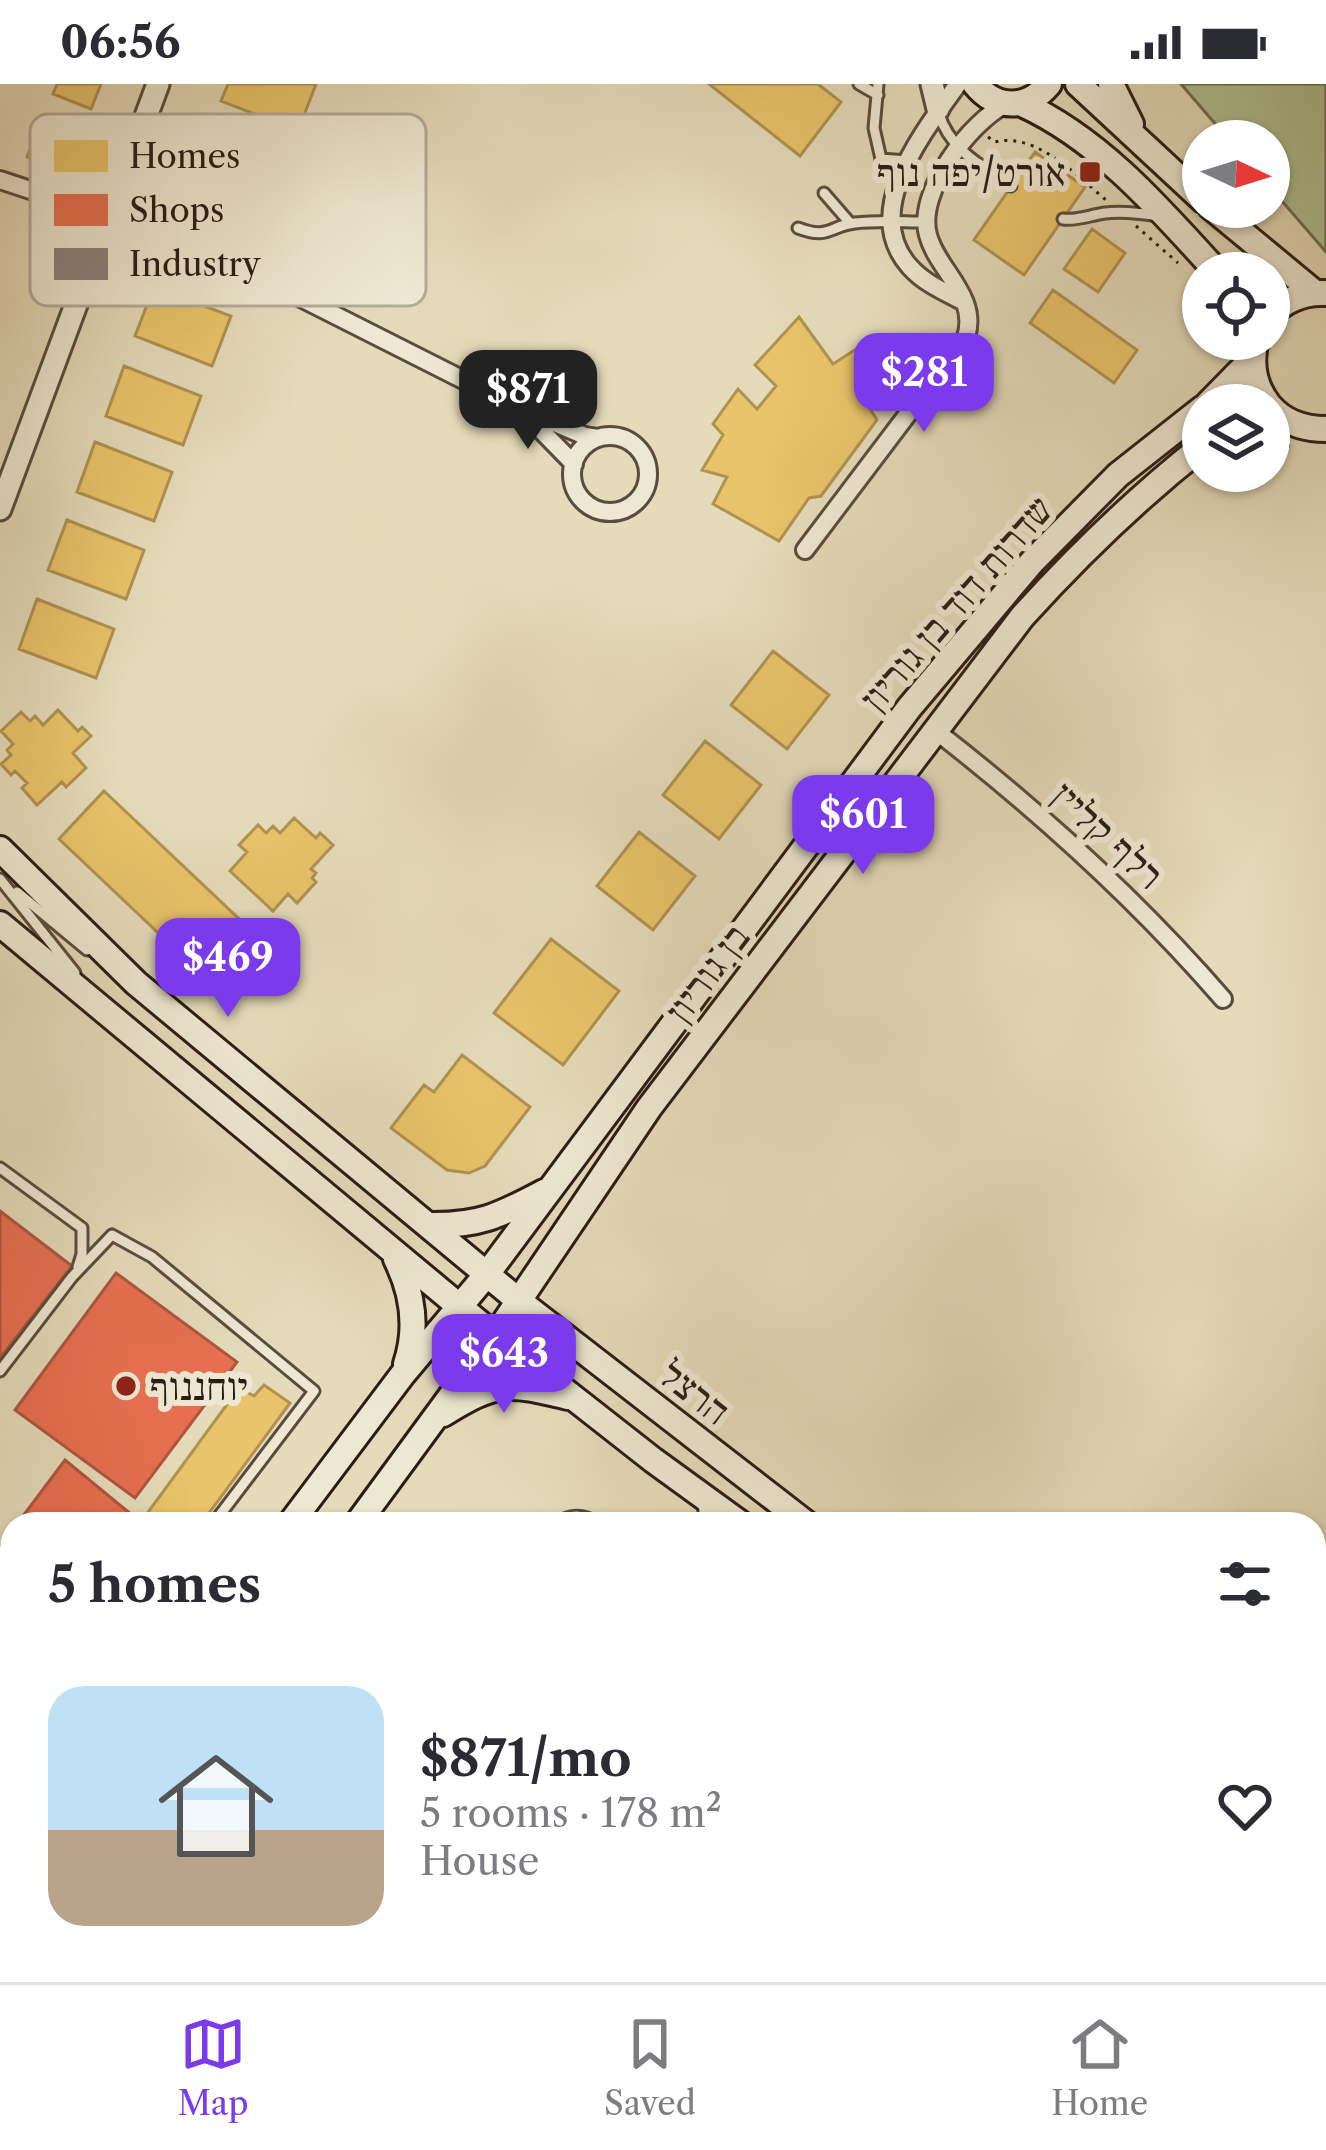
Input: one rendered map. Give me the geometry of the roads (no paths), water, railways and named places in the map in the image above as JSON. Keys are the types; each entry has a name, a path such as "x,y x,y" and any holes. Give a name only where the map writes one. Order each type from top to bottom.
{"main road":[{"path":"975,84 988,98 1045,114 1077,135 1199,252"},
{"path":"1013,104 1041,93 1048,84"},
{"path":"1078,84 1182,180"},
{"path":"1111,84 1141,142"},
{"path":"1236,228 1320,293"},
{"path":"1290,300 1320,293"},
{"name":"שדרות דוד בן גוריון","path":"1224,384 1245,360"},
{"path":"1290,423 1326,429"},
{"name":"שדרות דוד בן גוריון","path":"299,1512 403,1374 487,1274 909,708 1032,562 1118,475 1182,424"},
{"name":"בן גוריון","path":"366,1512 495,1336 649,1108 1022,617 1068,566 1182,464"},
{"name":"הרצל","path":"0,849 136,982 519,1301 792,1512"},
{"path":"0,924 392,1252 410,1291 413,1333 403,1374"},
{"path":"428,1225 463,1226 497,1217 550,1189"},
{"name":"הרצל","path":"392,1252 725,1512"},
{"path":"430,1421 494,1387 530,1388 576,1399"}],"street":[{"path":"147,114 158,84"},
{"path":"932,84 938,109"},
{"path":"958,84 912,147 892,222 898,249 914,272 965,303"},
{"path":"805,550 966,337 970,324 965,303 934,249 926,222 933,190 974,127 989,112 1013,104"},
{"path":"0,180 30,190"},
{"path":"0,509 76,306"},
{"path":"317,306 517,407 584,436 616,436 628,441 645,460 647,483 636,502 619,511 591,506 574,483 574,464 583,448 598,438"},
{"path":"517,407 574,464"},
{"name":"רלף קליין","path":"936,731 1006,786 1115,884 1223,999"}],"lane":[{"path":"859,84 878,89 874,128 881,159 907,161"},
{"path":"938,109 958,149 1011,186"},
{"path":"824,193 850,223"},
{"path":"1063,219 1121,212 1167,218"},
{"path":"798,228 814,235 850,223 926,222"},
{"path":"1248,228 1254,244"},
{"path":"0,878 75,941 136,982"},
{"path":"0,878 112,1016"},
{"path":"0,1168 82,1228 82,1254 73,1276"},
{"path":"0,1371 73,1276 112,1234 152,1257 314,1391 222,1512"},
{"path":"702,1495 704,1512"}],"place":[{"name":"אורט/יפה נוף","path":"1090,172"},
{"name":"יוחננוף","path":"126,1386"}]}
